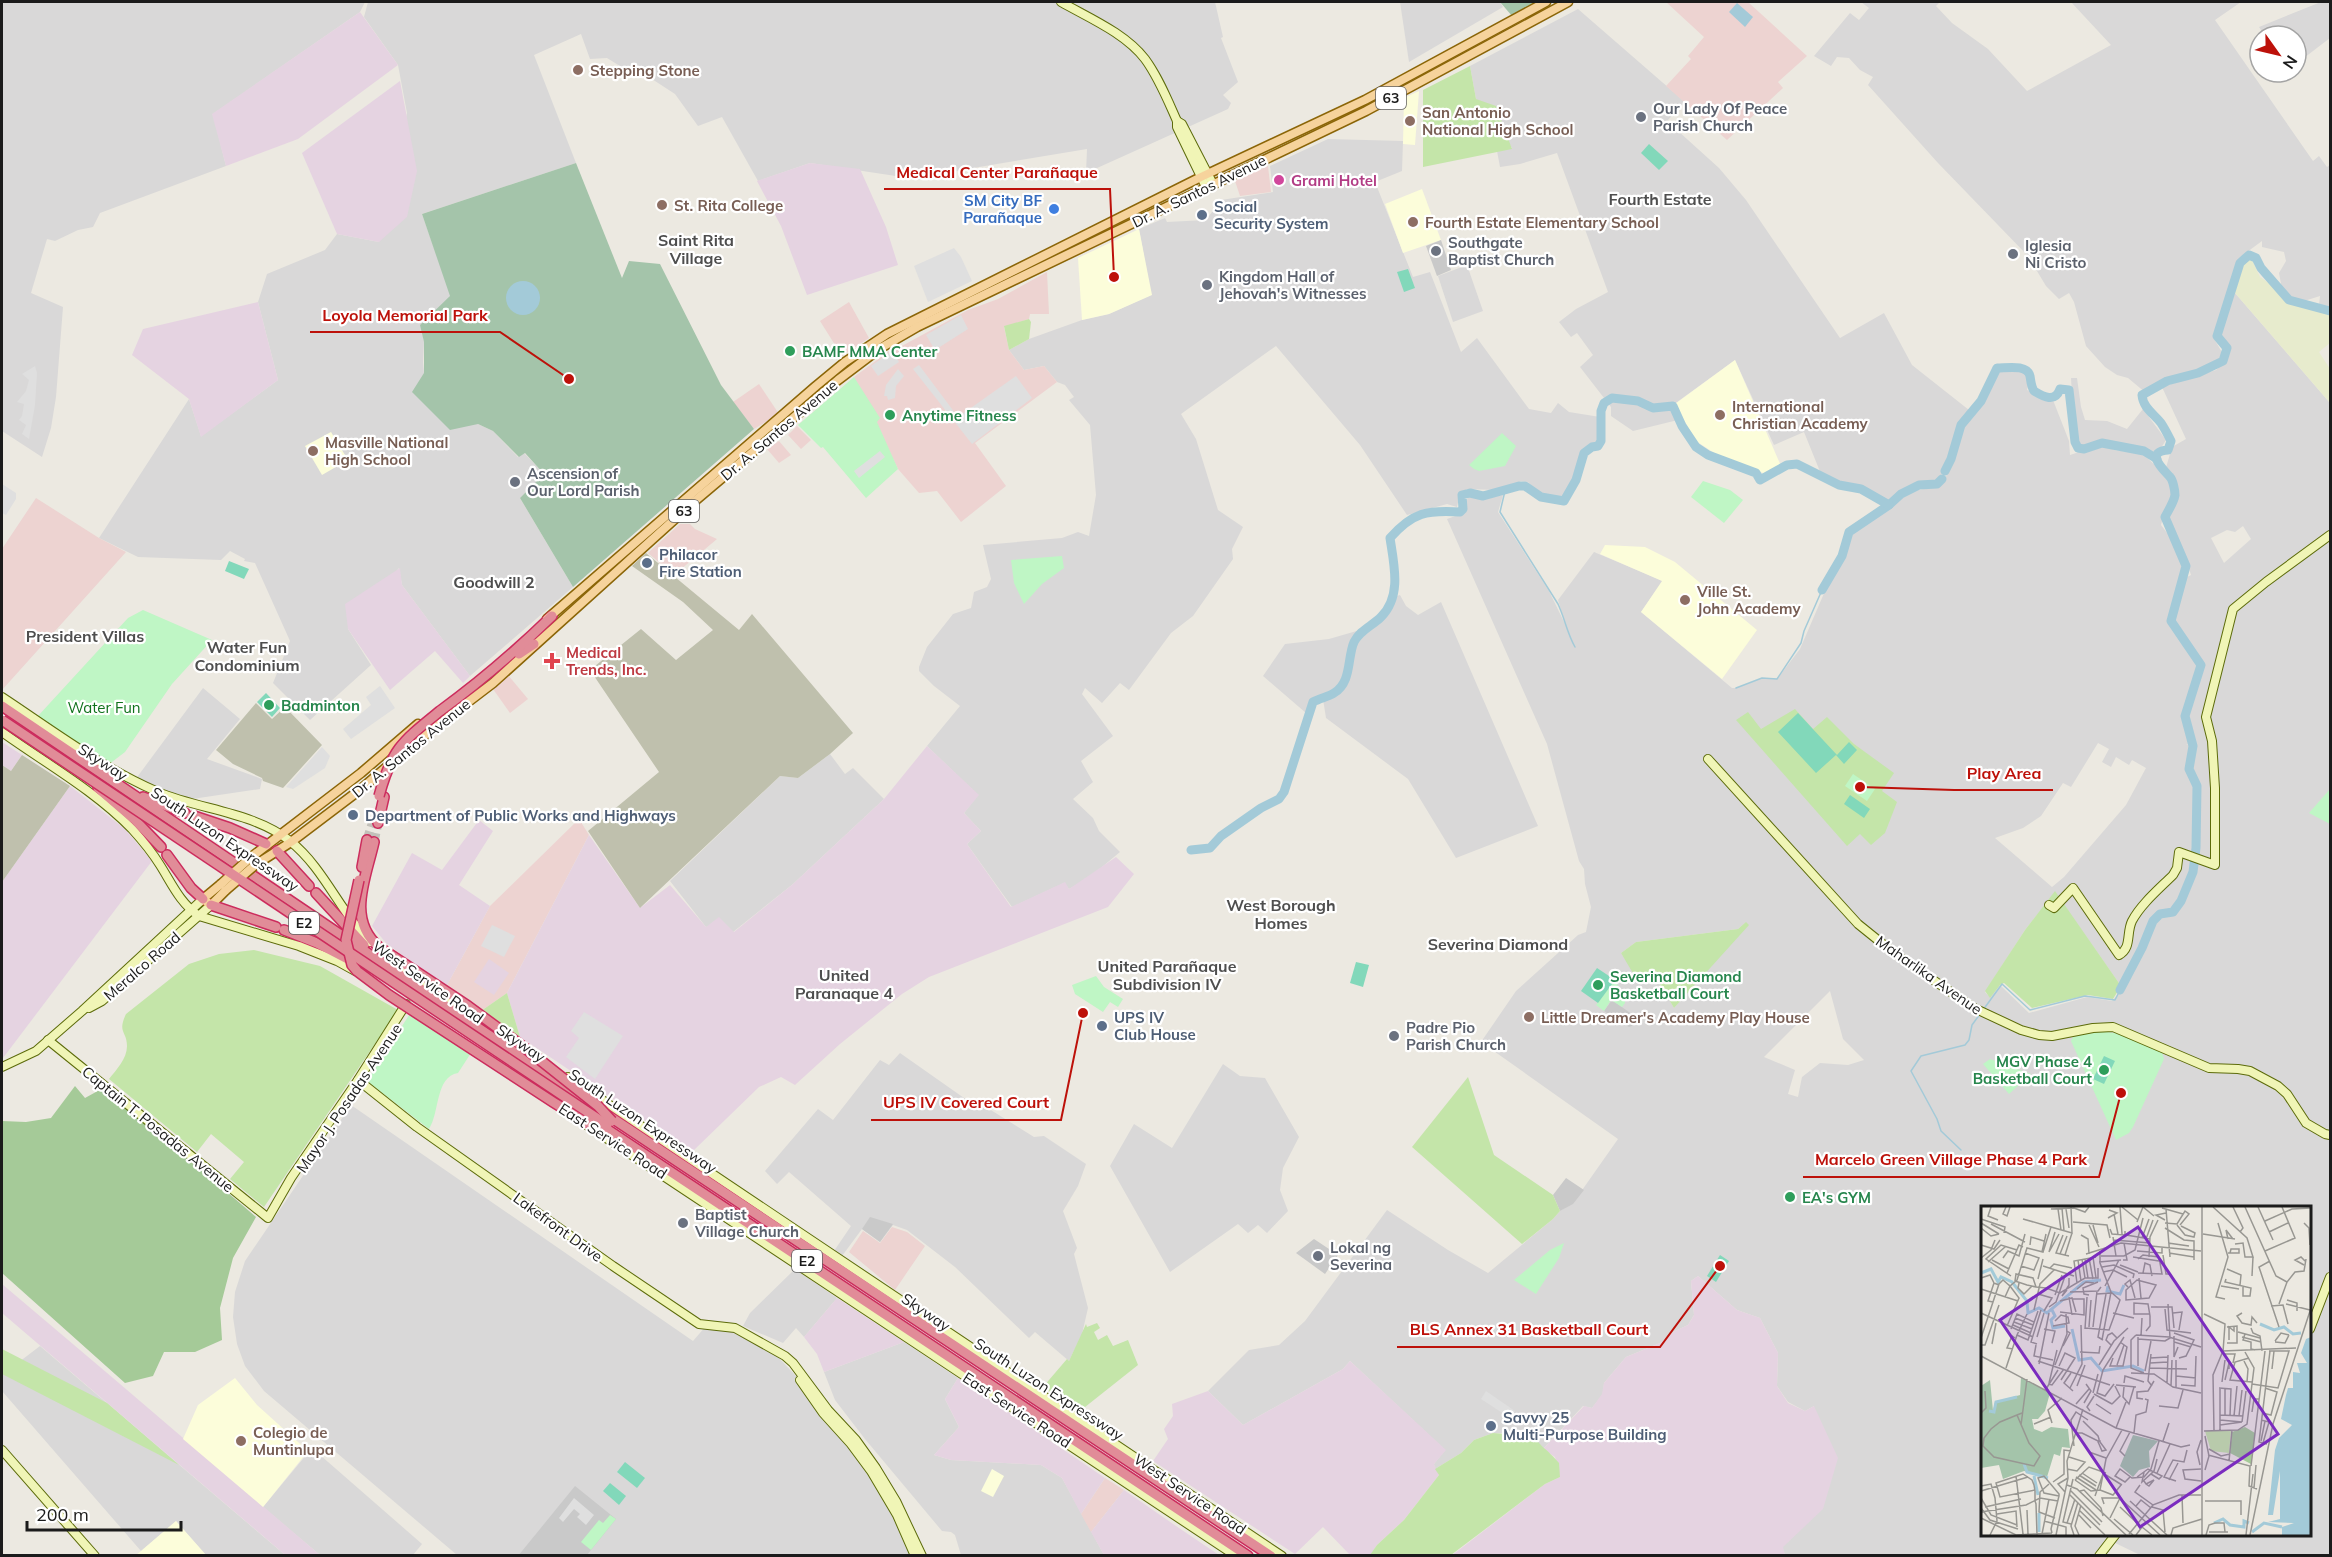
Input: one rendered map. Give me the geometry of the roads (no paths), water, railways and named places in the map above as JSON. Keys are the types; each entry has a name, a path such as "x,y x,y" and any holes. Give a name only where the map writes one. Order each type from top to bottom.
{"highway":[{"path":"442,712 523,644 552,615"},
{"path":"376,822 385,775 393,757 406,739 534,644"},
{"name":"South Luzon Expressway","path":"2,706 614,1119 1271,1556"},
{"name":"Skyway","path":"2,714 1253,1556"},
{"name":"South Luzon Expressway","path":"2,721 365,968 1248,1556"},
{"name":"Skyway","path":"2,721 1264,1556"},
{"path":"104,775 137,795 246,834 267,844"},
{"path":"98,788 134,819 164,851 191,888 207,902 317,943 365,968"},
{"path":"371,841 359,904 363,925 372,941 468,1006 548,1065 598,1106 610,1123 585,1122 389,995 357,971 352,965 345,940 371,841"},
{"path":"277,851 362,944 396,971"}],"main road":[{"path":"1061,2 1123,38 1135,48 1152,70 1177,121 1177,127 1210,186"},
{"name":"Dr. A. Santos Avenue","path":"253,862 277,851 306,831 498,679 693,497 845,362 886,334 1205,175 1365,100 1546,2"},
{"name":"Dr. A. Santos Avenue","path":"693,497 851,369 917,327 1392,97 1568,2"},
{"name":"Dr. A. Santos Avenue","path":"190,910 207,902 253,862 267,844 279,834 345,785 686,504"},
{"path":"2051,907 2073,888 2119,955 2128,945 2129,929 2133,920 2173,875 2177,868 2179,852 2215,865 2215,788 2212,741 2206,717 2233,609 2256,589 2331,535"},
{"name":"West Service Road","path":"2,696 109,768 183,802 244,818 291,842 313,866 361,933 382,953 1282,1556"},
{"name":"East Service Road","path":"2,732 111,809 142,840 190,910 200,916 280,940 338,961 460,1038 602,1135 1236,1556"},
{"name":"Maharlika Avenue","path":"1708,759 1858,924 1894,953 1974,1008 2021,1030 2039,1035 2052,1036 2113,1027 2209,1068 2250,1071 2278,1086 2287,1094 2306,1123 2331,1135"},
{"path":"299,820 306,831"},
{"path":"267,844 277,851"},
{"name":"Dr. A. Santos Avenue","path":"200,916 207,902"},
{"name":"Meralco Road","path":"2,1067 32,1053 49,1040 190,910"},
{"name":"Meralco Road","path":"82,1011 102,1001 200,916"},
{"name":"Mayor J. Posadas Avenue","path":"269,1217 360,1082 406,1006"},
{"name":"Captain T. Posadas Avenue","path":"49,1040 269,1217"},
{"name":"Lakefront Drive","path":"360,1082 417,1127 699,1324 735,1328 785,1356 866,1453 896,1501 922,1556"},
{"path":"2311,1327 2331,1277"},
{"name":"Lakefront Drive","path":"771,1349 790,1366 823,1413 861,1457 897,1515 915,1556"},
{"path":"2,1450 95,1556"},
{"path":"2099,1556 2114,1536"}],"water":[{"path":"1737,3 1753,17 1745,27 1729,12"},
{"path":"523,281 535,286 540,298 535,310 523,315 511,310 506,298 511,286"}],"waterway":[{"path":"2120,990 2153,921 2160,914 2173,912 2181,901 2193,872 2196,848 2197,786 2189,769 2193,746 2185,716 2201,665 2171,621 2186,566 2165,517 2174,498 2173,483 2156,458 2161,451 2168,450 2171,441 2161,423 2147,407 2142,395 2167,381 2198,373 2223,361 2227,348 2217,336 2240,263 2249,255 2256,258 2261,268 2289,300 2330,311"},
{"path":"1945,471 1961,425 1981,401 1997,368 2025,370 2030,376 2034,391 2045,397 2055,396 2060,389 2069,390 2075,442 2078,448 2084,449 2102,443 2144,451 2157,459"},
{"path":"1191,850 1210,848 1221,836 1261,808 1279,799 1284,792 1313,702 1332,694 1344,683 1354,642 1363,631 1381,617 1392,600 1395,580 1390,538 1398,529 1414,518 1429,512 1460,512 1463,509 1462,495 1470,493 1483,496 1525,486 1541,497 1564,501 1576,480 1584,453 1598,446 1601,441 1601,411 1604,403 1612,398 1638,401 1653,408 1673,406 1682,426 1696,447 1708,455 1756,473 1760,480 1787,465 1797,464 1839,485 1861,489 1889,505"},
{"path":"1822,590 1842,556 1849,532 1889,505 1901,494 1919,485 1937,484 1942,479"},
{"path":"1505,491 1500,512 1558,604 1575,647"},
{"path":"1736,688 1762,678 1777,679 1801,643 1822,590"},
{"path":"1983,1010 2002,984 2030,1010 2085,996 2115,1000 2120,990"},
{"path":"1961,1150 1941,1131 1911,1071 1921,1056 1965,1045 1969,1040 1972,1025 1980,1014"}],"tunnel":[{"path":"367,840 373,821"},
{"path":"374,842 378,823"}],"place":[{"name":"Stepping Stone","path":"578,70"},
{"name":"Our Lady Of Peace Parish Church","path":"1641,117"},
{"name":"San Antonio National High School","path":"1410,121"},
{"name":"Grami Hotel","path":"1279,180"},
{"name":"St. Rita College","path":"662,205"},
{"name":"SM City BF Parañaque","path":"1054,209"},
{"name":"Social Security System","path":"1202,215"},
{"name":"Fourth Estate Elementary School","path":"1413,222"},
{"name":"Southgate Baptist Church","path":"1436,251"},
{"name":"Iglesia Ni Cristo","path":"2013,254"},
{"name":"Medical Center Parañaque","path":"1114,277"},
{"name":"Kingdom Hall of Jehovah's Witnesses","path":"1207,285"},
{"name":"BAMF MMA Center","path":"790,351"},
{"name":"Loyola Memorial Park","path":"569,379"},
{"name":"Anytime Fitness","path":"890,415"},
{"name":"International Christian Academy","path":"1720,415"},
{"name":"Masville National High School","path":"313,451"},
{"name":"Ascension of Our Lord Parish","path":"515,482"},
{"name":"Philacor Fire Station","path":"647,563"},
{"name":"Ville St. John Academy","path":"1685,600"},
{"name":"Medical Trends, Inc.","path":"552,661"},
{"name":"Badminton","path":"269,705"},
{"name":"Play Area","path":"1860,787"},
{"name":"Department of Public Works and Highways","path":"353,815"},
{"name":"Severina Diamond Basketball Court","path":"1598,985"},
{"name":"UPS IV Covered Court","path":"1083,1013"},
{"name":"Little Dreamer's Academy Play House","path":"1529,1017"},
{"name":"UPS IV Club House","path":"1102,1026"},
{"name":"Padre Pio Parish Church","path":"1394,1036"},
{"name":"MGV Phase 4 Basketball Court","path":"2104,1070"},
{"name":"Marcelo Green Village Phase 4 Park","path":"2121,1093"},
{"name":"EA's GYM","path":"1790,1197"},
{"name":"Baptist Village Church","path":"683,1223"},
{"name":"Lokal ng Severina","path":"1318,1256"},
{"name":"BLS Annex 31 Basketball Court","path":"1720,1266"},
{"name":"Savvy 25 Multi-Purpose Building","path":"1491,1426"},
{"name":"Colegio de Muntinlupa","path":"241,1441"}],"district":[{"name":"Fourth Estate","path":"1660,199"},
{"name":"Saint Rita Village","path":"696,249"},
{"name":"Goodwill 2","path":"494,582"},
{"name":"President Villas","path":"85,636"},
{"name":"Water Fun Condominium","path":"247,656"},
{"name":"West Borough Homes","path":"1281,914"},
{"name":"Severina Diamond","path":"1498,944"},
{"name":"United Parañaque Subdivision IV","path":"1167,975"},
{"name":"United Paranaque 4","path":"844,984"}],"park label":[{"name":"Water Fun","path":"104,707"}]}
